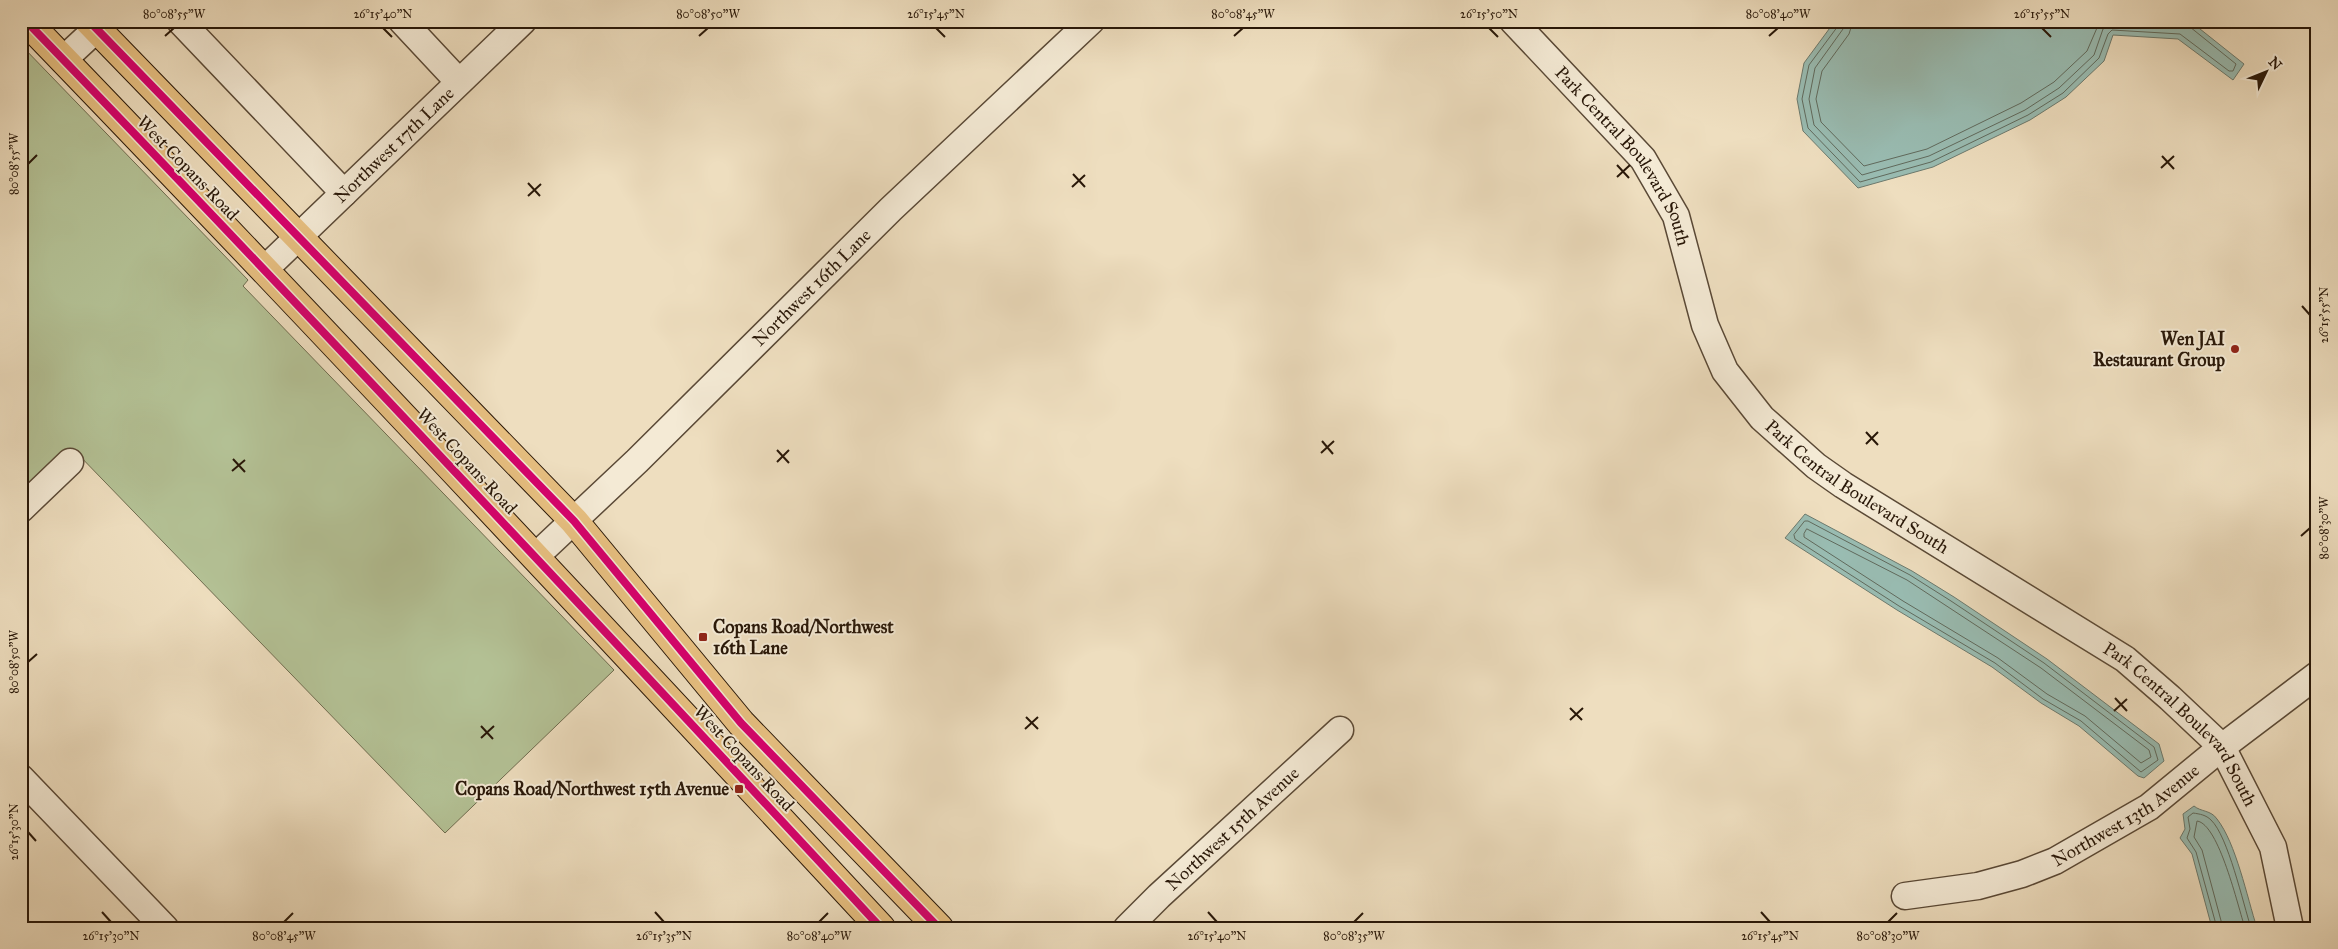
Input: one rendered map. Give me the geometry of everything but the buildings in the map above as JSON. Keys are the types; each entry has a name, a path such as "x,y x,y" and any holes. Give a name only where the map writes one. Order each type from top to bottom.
{"main road":[{"name":"West Copans Road","path":"26,21 265,269 536,556 881,928"},
{"name":"West Copans Road","path":"97,24 298,237 574,521 741,723 939,928"}],"street":[{"path":"180,21 344,193"},
{"path":"402,21 460,82"},
{"name":"Northwest 17th Lane","path":"265,269 523,21"},
{"name":"Northwest 16th Lane","path":"536,556 574,521 890,209 1091,21"},
{"name":"Park Central Boulevard South","path":"1513,21 1643,160 1676,216 1705,325 1726,371 1762,418 1816,466 1843,485 2125,659 2170,698 2222,748 2273,847 2290,928"},
{"path":"63,60 97,24"},
{"path":"21,509 70,462"},
{"name":"Northwest 13th Avenue","path":"1905,896 1978,886 2022,874 2055,861 2149,807 2317,675"},
{"name":"Northwest 15th Avenue","path":"1127,928 1159,896 1340,730"},
{"path":"21,778 166,928"},
{"name":"Park Central Boulevard South","path":"2280,880 2306,928"}],"green space":[{"path":"21,45 248,280 243,286 614,670 445,833 73,449 21,498"}],"water":[{"path":"1835,21 2190,21 2244,64 2233,80 2178,39 2113,35 2104,61 2066,97 2030,120 1933,167 1858,188 1803,131 1797,99 1804,63"},
{"path":"1805,514 1912,571 2047,659 2159,744 2164,761 2144,778 2138,776 2079,726 2041,703 1992,667 1897,610 1785,538"},
{"path":"2194,806 2215,816 2224,829 2240,871 2257,928 2212,928 2192,854 2180,838 2185,829 2183,814"}],"cycle path":[{"path":"26,21 456,472 881,928"},
{"path":"89,21 574,521 741,723 939,928"}],"place":[{"name":"Wen JAI Restaurant Group","path":"2235,349"},
{"name":"Copans Road/Northwest 16th Lane","path":"703,637"},
{"name":"Copans Road/Northwest 15th Avenue","path":"739,789"}]}
